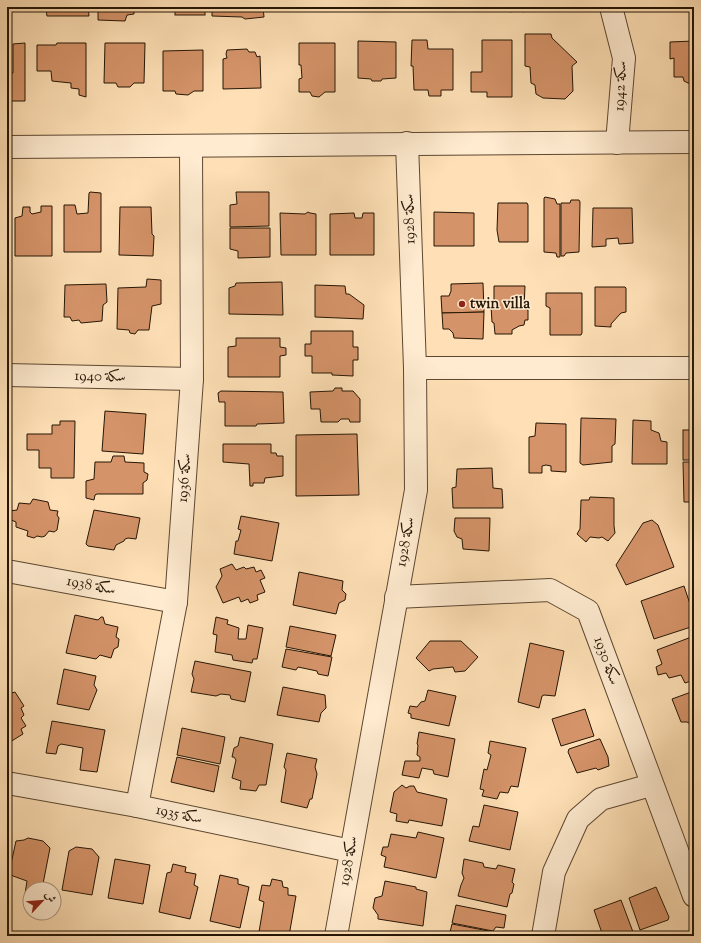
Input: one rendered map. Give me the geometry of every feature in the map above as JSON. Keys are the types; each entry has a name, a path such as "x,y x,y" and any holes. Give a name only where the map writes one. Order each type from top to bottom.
{"street":[{"name":"سكة 1942","path":"611,7 624,58 617,143"},
{"path":"7,147 694,142"},
{"name":"سكة 1928","path":"336,936 416,490 415,368 407,143"},
{"name":"سكة 1936","path":"137,806 176,602 192,379 191,146"},
{"path":"415,368 694,368"},
{"name":"سكة 1940","path":"7,375 192,379"},
{"name":"سكة 1938","path":"7,571 176,602"},
{"name":"سكة 1930","path":"396,597 550,590 588,611 694,896"},
{"name":"سكة 1935","path":"7,783 137,806 351,851"},
{"path":"543,936 554,872 578,819 601,799 652,785"}],"building":[{"path":"38,7 88,7 89,16 47,16 46,10 38,9"},
{"path":"98,7 134,7 134,14 127,15 125,21 98,20"},
{"path":"175,7 205,7 205,15 175,15"},
{"path":"212,7 263,7 264,17 245,19 242,17 212,16"},
{"path":"307,7 327,7 326,10 307,10"},
{"path":"448,7 459,7 449,11"},
{"path":"509,7 537,7 523,12 520,9 510,12"},
{"path":"525,34 551,34 552,38 577,62 572,66 573,91 565,99 543,98 536,94 535,85 531,83 530,67 525,66"},
{"path":"412,40 427,40 428,49 453,49 453,90 441,90 441,96 429,96 428,90 414,90 413,66 411,66"},
{"path":"482,40 512,40 512,97 487,97 487,92 471,92 471,72 482,72"},
{"path":"358,41 396,42 396,78 372,81 371,79 358,78"},
{"path":"694,41 694,83 688,83 684,81 683,77 674,77 674,58 670,59 670,42"},
{"path":"25,43 25,101 7,101 7,73 13,73 13,44"},
{"path":"57,43 86,43 86,97 79,95 79,89 71,88 71,83 52,81 51,71 37,71 37,45 56,45"},
{"path":"105,43 145,43 144,83 134,83 130,87 118,87 116,83 104,83"},
{"path":"299,43 335,43 335,92 325,92 319,97 312,96 310,92 299,92 299,79 302,78 301,65 299,65"},
{"path":"247,49 249,52 255,52 257,57 260,56 261,88 223,89 223,59 227,58 227,50"},
{"path":"203,50 203,91 194,91 188,95 176,94 175,91 163,91 163,51"},
{"path":"90,192 101,193 101,252 64,252 64,205 75,205 77,214 88,213"},
{"path":"236,192 269,192 269,226 230,227 230,205 237,204"},
{"path":"545,197 555,199 557,204 560,204 560,257 557,257 556,253 544,252"},
{"path":"571,200 579,200 580,202 579,252 566,253 564,256 561,256 561,203 570,203"},
{"path":"498,203 527,203 528,242 499,242 497,230"},
{"path":"41,206 52,206 52,256 15,256 15,218 22,216 23,207 30,207 30,212 32,214 41,212"},
{"path":"120,207 151,207 152,234 154,236 153,256 119,255"},
{"path":"593,208 632,208 633,243 619,244 618,238 606,239 606,246 592,247"},
{"path":"308,212 316,214 316,255 281,255 280,213 305,214"},
{"path":"434,212 474,213 474,246 434,246"},
{"path":"354,213 355,218 362,218 363,213 374,213 374,255 330,255 330,214"},
{"path":"230,228 270,228 270,257 238,258 238,251 230,249"},
{"path":"147,279 161,280 161,304 152,306 149,330 138,330 135,334 130,333 129,330 117,329 118,288 146,287"},
{"path":"282,282 283,315 229,314 229,288 235,286 236,283"},
{"name":"twin villa","path":"483,283 484,312 442,313 441,296 449,296 451,284"},
{"path":"106,284 107,302 103,305 102,321 81,323 79,320 72,321 70,317 64,317 65,285"},
{"path":"315,285 345,286 346,294 349,294 364,305 363,319 315,317"},
{"path":"494,286 525,286 524,308 528,310 528,320 525,320 524,325 512,330 512,334 495,334 494,323 492,322 491,306 494,305"},
{"path":"595,287 626,288 626,312 621,313 611,324 611,327 595,326"},
{"path":"546,293 582,293 581,335 550,335 550,308 546,306"},
{"name":"twin villa","path":"484,312 483,339 454,338 453,333 449,329 443,329 442,313"},
{"path":"311,331 353,331 353,347 358,347 358,360 353,360 353,376 332,375 332,373 312,373 312,356 305,356 305,344 311,344"},
{"path":"236,338 280,338 280,347 286,348 286,355 280,356 280,377 228,377 228,347 236,346"},
{"path":"335,388 342,388 342,391 353,391 360,399 360,422 350,422 349,419 341,419 338,422 321,422 320,409 311,409 310,392 333,391"},
{"path":"221,391 283,392 284,423 257,424 256,426 225,426 225,402 219,402 218,393"},
{"path":"105,411 146,414 143,454 102,451"},
{"path":"581,418 616,419 615,444 612,446 612,462 583,465 580,463"},
{"path":"633,420 651,421 651,430 659,433 661,441 667,442 667,464 632,464"},
{"path":"60,421 75,421 74,478 51,478 51,468 39,468 39,450 27,450 27,434 52,434 52,425 60,425"},
{"path":"536,423 566,424 566,472 551,471 551,466 546,465 542,466 542,473 529,473 529,437 535,436"},
{"path":"683,430 694,430 694,460 683,460"},
{"path":"357,434 359,495 296,496 296,435"},
{"path":"223,444 271,444 271,453 276,453 277,456 283,456 283,476 265,478 264,483 253,483 253,486 250,486 249,464 223,462"},
{"path":"113,456 124,456 125,462 144,463 144,472 148,474 147,480 143,483 143,494 97,494 95,495 94,500 86,498 86,481 94,479 95,462 111,462"},
{"path":"683,462 694,462 694,502 684,502"},
{"path":"492,468 493,488 502,489 503,508 453,508 452,488 456,487 457,469"},
{"path":"590,497 614,498 615,533 608,541 602,537 590,537 586,542 577,534 580,529 581,500 589,500"},
{"path":"33,499 48,502 50,510 58,511 57,515 59,518 57,530 54,532 49,531 45,536 37,536 34,538 27,536 28,531 16,527 16,522 9,519 9,511 17,510 19,503 30,504"},
{"path":"94,510 140,518 136,539 125,539 116,545 114,550 88,546 86,544"},
{"path":"241,516 279,523 272,561 234,554 236,541 238,541 241,530 238,529"},
{"path":"455,518 490,518 489,551 463,549 462,539 457,537 454,531"},
{"path":"652,520 658,525 674,567 626,585 616,565 643,523"},
{"path":"232,564 236,570 244,567 246,569 254,567 256,572 261,570 265,578 260,580 265,592 257,595 258,600 250,603 248,599 241,602 239,597 223,603 216,587 222,576 220,569"},
{"path":"299,572 343,581 342,590 346,594 345,600 339,603 336,614 293,605"},
{"path":"684,586 694,616 694,626 654,639 641,601"},
{"path":"75,615 98,620 103,617 105,624 118,627 116,637 119,639 118,647 114,649 111,658 100,655 96,659 66,653"},
{"path":"216,617 228,620 227,624 239,628 238,639 246,639 248,625 263,628 257,659 253,659 252,663 233,660 232,655 215,652 217,635 213,634"},
{"path":"290,626 336,635 331,656 286,647"},
{"path":"694,636 694,680 685,683 681,675 669,678 666,673 658,675 656,667 662,664 657,650"},
{"path":"430,641 461,641 478,657 465,671 455,672 453,667 433,669 429,671 416,658"},
{"path":"530,643 564,651 555,696 542,696 539,708 518,702"},
{"path":"286,649 332,657 328,676 318,674 317,671 298,667 296,670 282,667"},
{"path":"195,661 251,672 245,702 231,699 230,695 221,694 216,696 191,692 194,679 192,674"},
{"path":"64,669 96,676 94,685 97,690 89,710 57,704"},
{"path":"283,687 325,695 326,708 321,713 319,722 277,715"},
{"path":"428,690 456,696 449,726 411,718 411,714 408,713 410,706 417,707 421,702 425,701"},
{"path":"7,691 9,694 15,692 24,706 21,708 24,715 21,718 26,726 21,729 23,734 10,742 7,740"},
{"path":"694,691 694,726 687,722 681,722 672,699"},
{"path":"585,709 594,736 561,746 552,719"},
{"path":"52,721 105,730 97,772 80,770 83,748 61,744 58,746 56,754 46,753"},
{"path":"182,728 225,737 220,764 177,755"},
{"path":"419,732 455,739 448,777 434,774 433,770 422,768 419,778 402,775 405,761 420,761 420,757 417,755"},
{"path":"240,737 273,744 266,785 259,785 256,791 240,789 241,781 232,778 236,760 232,757 234,748 238,746"},
{"path":"599,739 608,757 609,766 598,770 596,768 577,773 568,752 569,749"},
{"path":"490,741 526,748 518,787 511,786 508,793 500,792 497,799 482,796 484,790 480,789 484,769 487,770 491,755 488,753"},
{"path":"287,753 317,759 315,767 317,774 312,799 310,799 307,808 281,802 286,770 284,767"},
{"path":"177,757 219,766 214,792 171,782"},
{"path":"402,785 406,788 414,786 417,792 447,799 442,826 409,820 408,823 396,821 397,814 390,812 394,792"},
{"path":"484,805 518,812 510,850 469,841 473,826 479,827"},
{"path":"418,832 444,838 436,878 384,867 386,857 381,855 383,847 388,847 391,834 416,838"},
{"path":"28,838 43,841 50,848 44,881 27,881 9,873 16,841"},
{"path":"76,847 92,849 99,857 92,895 62,890 69,851"},
{"path":"115,859 150,865 143,904 108,898"},
{"path":"464,859 483,863 484,867 496,869 498,865 515,869 512,882 514,884 507,907 458,896 464,878 462,873"},
{"path":"173,864 186,867 185,872 196,874 194,885 198,887 190,919 159,912 167,873 171,872"},
{"path":"220,875 238,879 238,884 249,887 240,928 210,921"},
{"path":"272,879 282,881 283,887 288,888 288,895 296,896 289,936 259,932 264,902 259,900 262,885 270,886"},
{"path":"385,881 416,887 416,889 427,892 423,926 378,919 378,915 373,908 375,898 382,896"},
{"path":"656,887 669,917 668,920 640,930 629,898"},
{"path":"621,900 633,932 621,936 603,936 594,910"},
{"path":"456,905 506,915 504,928 496,927 493,931 452,923"},
{"path":"452,924 494,932 493,936 449,936"}],"place":[{"name":"twin villa","path":"462,304"}]}
